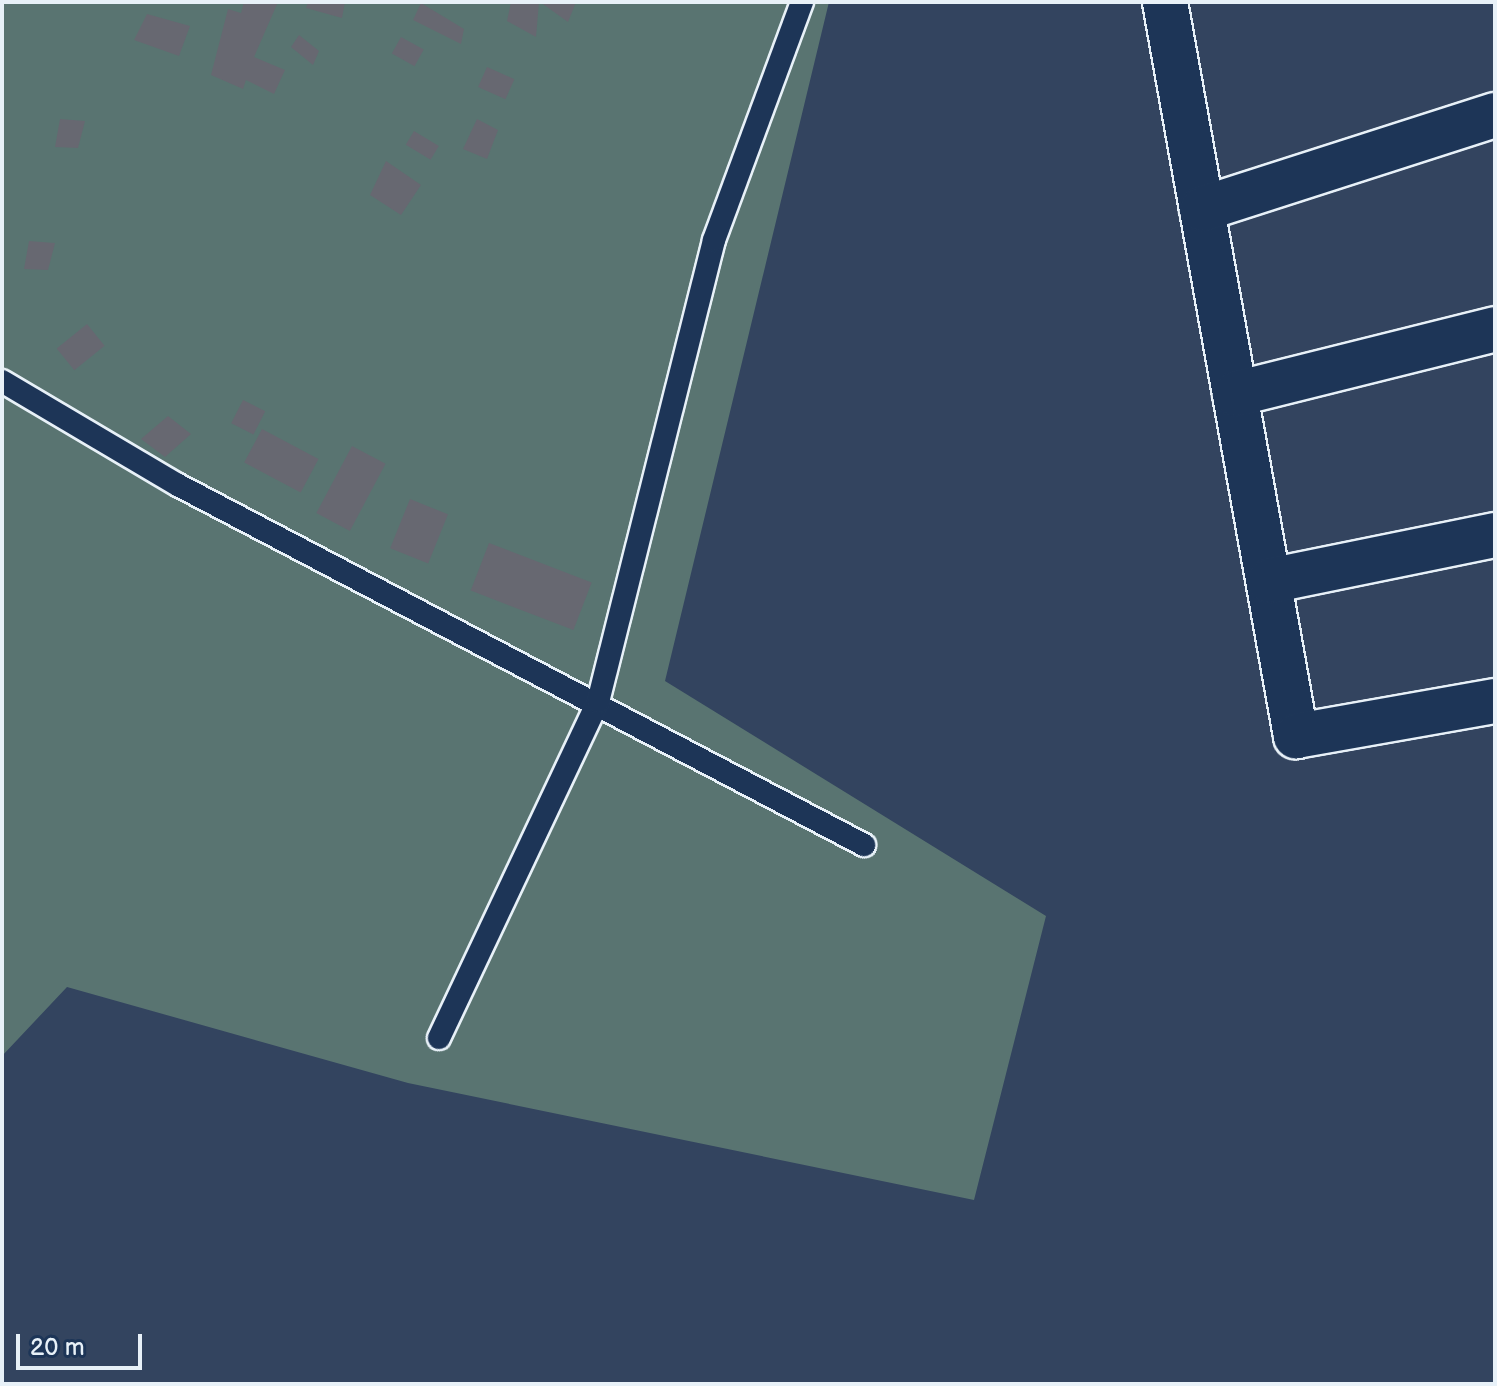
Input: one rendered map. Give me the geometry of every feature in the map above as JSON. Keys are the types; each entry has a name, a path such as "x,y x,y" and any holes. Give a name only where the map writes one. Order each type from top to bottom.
{"street":[{"path":"1165,2 1296,736 1495,701"},
{"path":"1202,209 1495,115"},
{"path":"1235,394 1495,329"},
{"path":"1269,581 1495,535"}],"lane":[{"path":"439,1038 598,702 714,240 802,2"},
{"path":"2,381 178,485 598,702 864,845"}],"green space":[{"path":"2,2 829,2 665,681 1046,916 974,1200 408,1083 67,987 2,1056"}],"building":[{"path":"244,2 278,2 254,57 285,70 274,94 246,80 243,89 211,75 228,9 241,13"},
{"path":"308,2 345,2 342,18 306,8"},
{"path":"511,2 539,2 536,37 507,21"},
{"path":"540,2 576,2 568,22"},
{"path":"421,3 464,29 461,44 413,20"},
{"path":"147,14 190,26 179,56 134,40"},
{"path":"299,35 319,51 313,65 291,47"},
{"path":"401,37 424,50 415,66 392,54"},
{"path":"487,67 514,79 505,99 478,87"},
{"path":"60,119 85,121 78,148 55,147"},
{"path":"477,119 498,130 487,159 463,149"},
{"path":"414,131 439,146 431,160 406,145"},
{"path":"386,161 421,185 401,215 370,195"},
{"path":"29,241 55,243 48,270 24,269"},
{"path":"87,324 105,346 74,370 57,349"},
{"path":"243,400 265,411 253,435 231,423"},
{"path":"168,416 191,434 165,457 141,439"},
{"path":"262,429 319,459 301,493 244,463"},
{"path":"352,446 386,464 350,531 316,513"},
{"path":"410,499 448,514 428,563 390,548"},
{"path":"489,543 592,582 573,630 471,591"}]}
